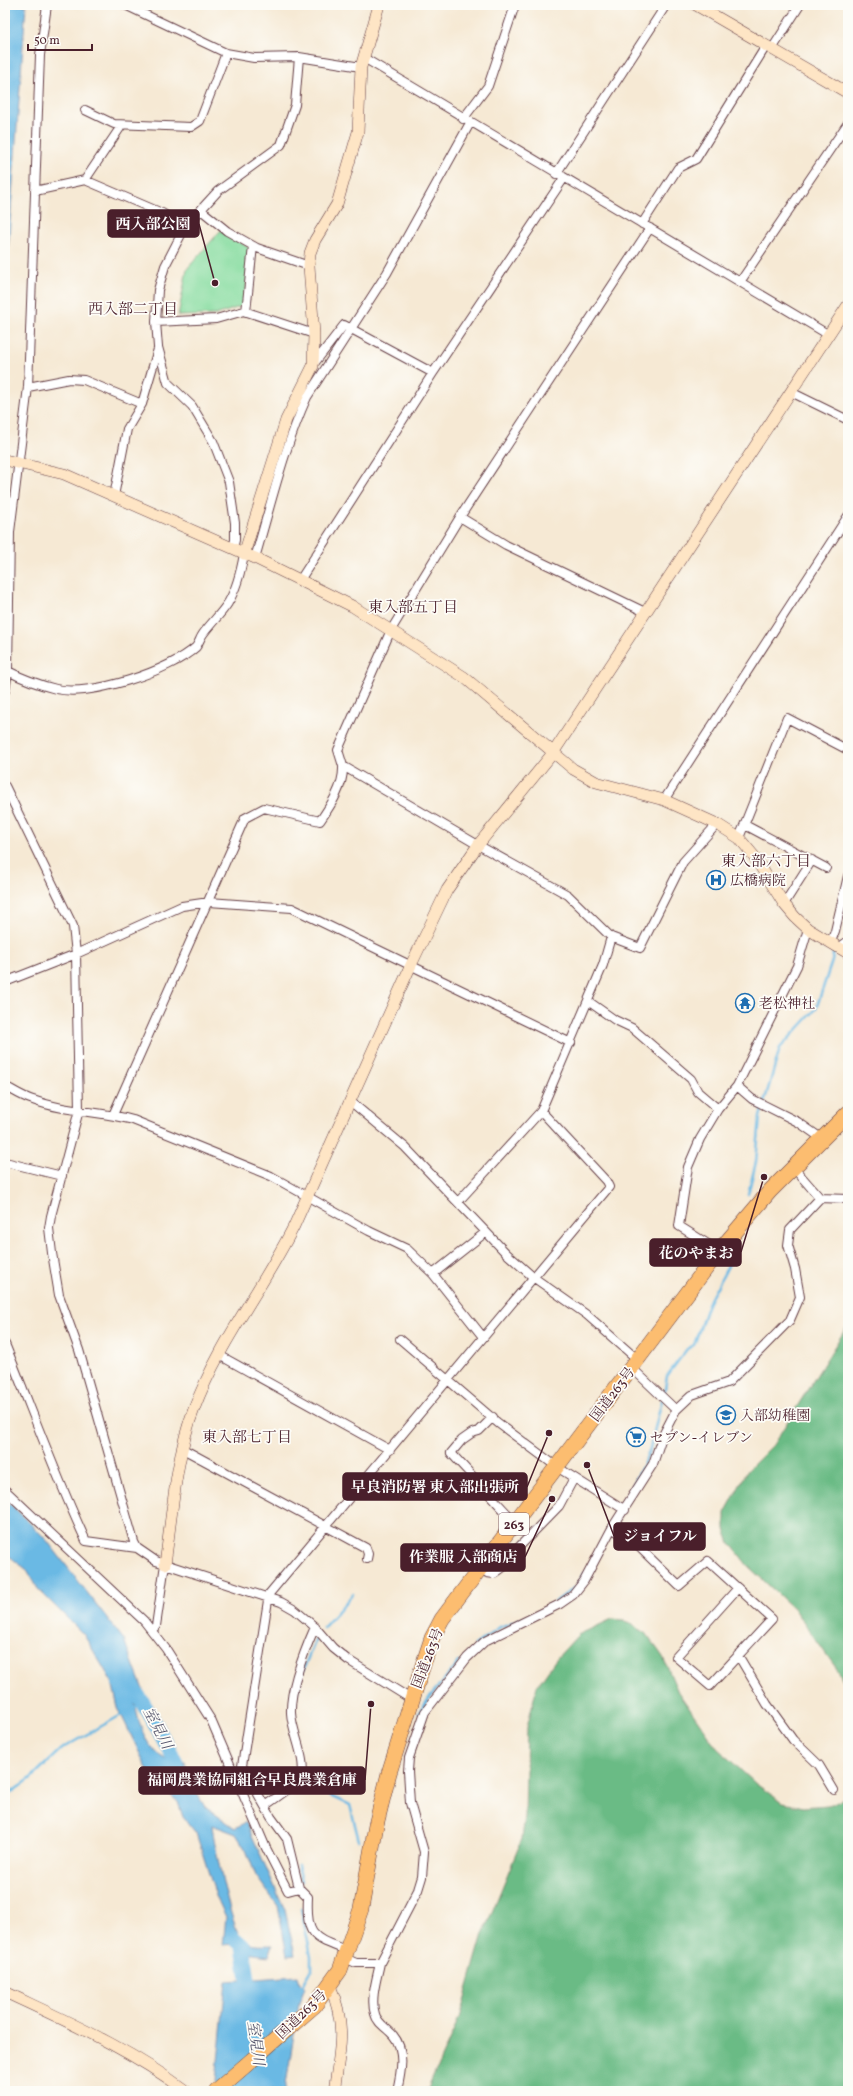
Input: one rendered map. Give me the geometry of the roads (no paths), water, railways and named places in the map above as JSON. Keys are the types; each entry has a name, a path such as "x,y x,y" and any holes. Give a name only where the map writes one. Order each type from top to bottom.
{"highway":[{"name":"国道263号","path":"216,2091 314,2006 330,1986 347,1955 361,1909 376,1825 389,1773 416,1706 432,1638 442,1620 719,1251 793,1167 848,1113"}],"street":[{"path":"5,691 8,671 11,461 28,387 40,56 47,5"},
{"path":"125,5 226,52 254,58 299,57 363,63 467,121 829,335"},
{"path":"313,366 314,334 309,266 310,252 315,240 337,204 358,132 363,63 379,5"},
{"path":"8,671 20,677 57,689 84,690 126,680 172,664 197,646 202,635 228,603 250,556 307,397 350,328 387,273 467,121 488,86 515,5"},
{"path":"556,174 666,5"},
{"path":"696,5 848,93"},
{"path":"642,224 678,168 696,159 769,47 800,5"},
{"path":"85,110 114,124 192,127 200,121 226,52"},
{"path":"233,548 236,540 235,523 229,482 213,441 192,406 168,383 158,348 156,322 158,290 165,266 185,227 218,191 281,145 295,105 299,57"},
{"path":"740,282 848,122"},
{"path":"85,180 122,125"},
{"path":"300,580 434,373 564,178"},
{"path":"35,191 85,180 162,213 185,227"},
{"path":"201,210 227,231 253,246 309,266"},
{"path":"114,1115 245,818 264,808 320,821 334,802 343,773 343,766 338,750 391,630 460,517 650,228"},
{"path":"246,312 253,246"},
{"path":"152,1630 156,1626 183,1449 193,1410 219,1355 276,1263 308,1196 411,965 447,890 478,845 553,753 848,305"},
{"path":"156,322 216,319 246,312 314,334"},
{"path":"250,556 286,420 313,366 344,325 434,373"},
{"path":"114,496 128,429 142,404 158,348"},
{"path":"28,387 69,380 84,380 142,404"},
{"path":"791,392 848,420"},
{"path":"11,461 64,474 233,548 352,606 464,678 573,769 596,782 664,800 717,824 739,838 754,856 784,904 808,929 839,945"},
{"path":"664,800 848,516"},
{"path":"460,517 506,545 645,612"},
{"path":"739,838 787,718 848,750"},
{"path":"343,766 478,845 568,895 611,937 640,948 683,862 717,824"},
{"path":"5,786 73,926 76,954 79,1110 50,1216 49,1228 59,1296 79,1350 137,1548"},
{"path":"745,825 826,868"},
{"path":"784,904 812,860"},
{"path":"839,945 835,931 848,876"},
{"path":"5,982 76,954 182,906 209,902 292,908 571,1043"},
{"path":"719,1251 679,1226 688,1167 700,1139 718,1109 737,1086 797,966 808,929"},
{"path":"458,1202 541,1110 571,1043 603,965 611,937"},
{"path":"588,1001 615,1020 632,1028 691,1079 698,1092 718,1109"},
{"path":"5,1086 33,1100 133,1120 271,1176 369,1231 407,1249 433,1274 483,1337"},
{"path":"737,1086 752,1099 798,1122 821,1138"},
{"path":"350,1101 405,1147 486,1232 533,1277 587,1315 635,1364 661,1395 676,1410"},
{"path":"380,1962 356,1963 347,1955 316,1938 310,1930 307,1915 308,1897 299,1888 287,1839 271,1817 266,1805 254,1785 248,1779 242,1766 269,1594 609,1187 606,1181 541,1110"},
{"path":"5,1162 62,1176"},
{"path":"793,1167 820,1198 848,1199"},
{"path":"397,2091 402,2073 402,2056 394,2036 376,2018 374,2012 374,1998 380,1962 418,1890 422,1877 424,1852 410,1803 408,1771 416,1706 485,1641 560,1604 573,1595 584,1581 612,1528 625,1510 653,1464 662,1437 676,1410 692,1395 729,1382 790,1320 800,1297 795,1269 788,1245 790,1230 820,1198"},
{"path":"433,1274 486,1232"},
{"path":"400,1339 493,1417 557,1467 625,1510"},
{"path":"5,1344 52,1457 67,1499 86,1541 137,1548 147,1556 165,1564 281,1602 295,1610 315,1627 333,1648 348,1660 416,1706"},
{"path":"219,1355 390,1450"},
{"path":"493,1417 479,1431 472,1433 462,1440 451,1453 515,1522"},
{"path":"183,1449 366,1548 368,1554 367,1559"},
{"path":"482,1567 487,1573 494,1574 509,1564 518,1548 559,1506 574,1478"},
{"path":"5,1490 152,1630 180,1669 211,1720 266,1848 288,1891 299,1888"},
{"path":"612,1528 640,1548 679,1586 708,1561 738,1588 772,1619 710,1686 676,1657 738,1588"},
{"path":"266,1805 301,1780 303,1775 298,1744 291,1716 291,1699 315,1627"},
{"path":"738,1655 767,1704 793,1740 819,1765 834,1790"},
{"path":"330,1986 338,2004 341,2024 340,2049 334,2091"},
{"path":"5,1992 106,2040 144,2061 186,2091"}],"water":[{"path":"5,5 26,5 5,292"},
{"path":"5,1499 45,1538 124,1640 147,1700 134,1698 140,1725 148,1742 160,1756 169,1761 185,1762 191,1784 205,1807 235,1828 246,1822 285,1910 295,1955 287,1956 278,1906 256,1876 246,1850 236,1834 212,1825 228,1904 238,1933 243,1940 249,1944 273,1945 269,1956 239,1952 235,1944 223,1945 226,1917 216,1896 196,1833 183,1817 178,1802 151,1777 118,1708 112,1682 84,1635 38,1589 26,1569 5,1553"},
{"path":"298,1976 300,1983 305,1988 299,2003 285,2091 215,2091 226,1981"}],"waterway":[{"path":"748,1194 756,1162 760,1117 780,1048 816,1009 832,961 834,948"},
{"path":"664,1395 667,1376 687,1349 694,1345 708,1304 729,1264 733,1252"},
{"path":"626,1500 649,1452 662,1400"},
{"path":"608,1526 617,1514"},
{"path":"578,1583 584,1573"},
{"path":"555,1602 574,1588"},
{"path":"323,1628 353,1594"},
{"path":"475,1645 500,1627 524,1618"},
{"path":"296,1696 303,1670 317,1636"},
{"path":"419,1713 432,1694 459,1662"},
{"name":"室見川","path":"129,1683 145,1706 185,1779"},
{"path":"133,1709 145,1704"},
{"path":"5,1797 30,1779 61,1749 123,1714"},
{"path":"305,1769 331,1796 350,1805 359,1841"},
{"path":"298,1865 302,1881"},
{"path":"301,1909 311,1956 311,1971 301,1988"},
{"name":"室見川","path":"234,1938 243,1946 251,1999"}],"place":[{"name":"西入部公園","path":"215,283"},
{"name":"広橋病院","path":"716,880"},
{"name":"老松神社","path":"745,1003"},
{"name":"花のやまお","path":"764,1177"},
{"name":"入部幼稚園","path":"726,1415"},
{"name":"早良消防署 東入部出張所","path":"549,1433"},
{"name":"セブン-イレブン","path":"636,1437"},
{"name":"ジョイフル","path":"587,1465"},
{"name":"作業服 入部商店","path":"552,1499"},
{"name":"福岡農業協同組合早良農業倉庫","path":"371,1704"}],"district":[{"name":"西入部二丁目","path":"133,309"},
{"name":"東入部五丁目","path":"413,607"},
{"name":"東入部六丁目","path":"766,861"},
{"name":"東入部七丁目","path":"247,1437"}]}
